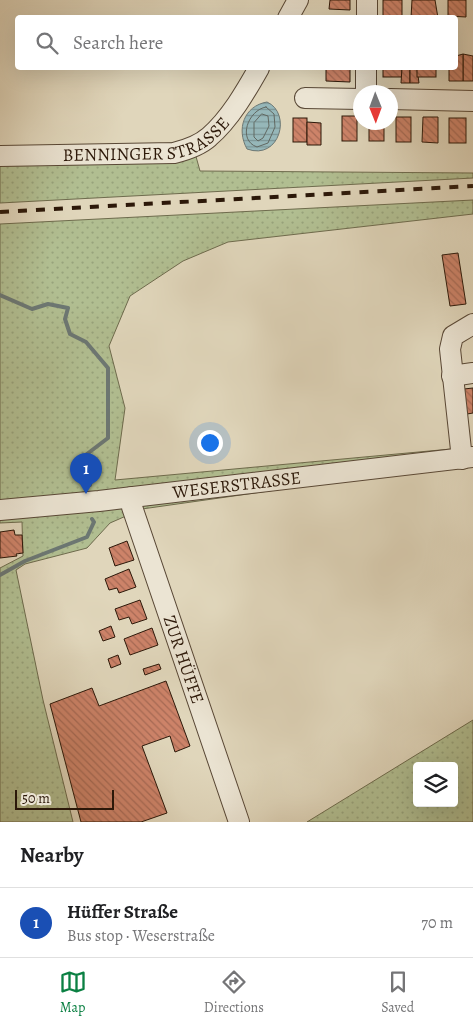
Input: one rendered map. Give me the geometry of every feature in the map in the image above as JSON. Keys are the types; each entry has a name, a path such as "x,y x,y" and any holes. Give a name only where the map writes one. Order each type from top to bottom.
{"street":[{"path":"290,15 298,0"},
{"path":"367,0 367,15"},
{"name":"BENNINGER STRASSE","path":"0,156 174,153 192,148 208,138 223,122 258,70"},
{"path":"366,70 366,85"},
{"path":"305,98 353,98"},
{"path":"398,99 473,101"},
{"path":"468,458 452,376 450,348 453,336 473,324"},
{"path":"452,376 473,373"},
{"name":"WESERSTRASSE","path":"0,510 132,497 468,458"},
{"name":"ZUR HÜFFE","path":"132,497 132,507 239,822"}],"green space":[{"path":"192,142 200,171 473,173 473,178 0,203 0,152"},
{"path":"473,200 473,214 228,242 183,261 130,296 109,346 125,408 115,480 451,449 466,463 142,509 110,523 87,548 25,564 16,570 43,700 73,822 0,822 0,568 23,556 22,522 0,523 0,224"},
{"path":"473,720 473,822 307,822"}],"water":[{"path":"267,102 275,108 279,116 279,134 268,148 258,151 247,149 242,134 244,120 253,108"}],"building":[{"path":"330,0 350,0 350,10 329,9"},
{"path":"383,0 402,0 402,15 383,15"},
{"path":"412,0 435,0 438,15 411,15"},
{"path":"448,0 466,0 466,17 448,15"},
{"path":"463,54 473,56 473,81 463,81"},
{"path":"463,54 463,81 449,81 449,70 458,70 458,55"},
{"path":"326,70 350,70 350,82 326,81"},
{"path":"383,70 402,70 402,77 383,77"},
{"path":"402,70 410,70 410,83 401,83"},
{"path":"410,70 417,70 419,83 410,83"},
{"path":"417,70 436,70 436,77 417,77"},
{"path":"342,116 353,116 353,130 357,130 357,141 342,141"},
{"path":"398,117 411,117 411,142 396,142"},
{"path":"423,117 438,117 438,143 422,142"},
{"path":"293,118 307,118 307,142 293,142"},
{"path":"449,118 466,118 466,143 449,143"},
{"path":"307,122 321,123 321,145 307,145"},
{"path":"369,130 384,130 384,141 369,141"},
{"path":"458,253 466,304 450,306 442,255"},
{"path":"473,388 473,413 467,414 464,389"},
{"path":"14,530 15,535 22,535 23,553 16,554 17,556 0,558 0,532"},
{"path":"127,541 134,560 115,566 109,548"},
{"path":"129,569 136,587 119,593 117,588 109,590 105,579"},
{"path":"140,600 147,619 132,624 129,617 119,620 115,609"},
{"path":"111,626 115,637 103,641 99,631"},
{"path":"152,628 158,645 130,655 124,639"},
{"path":"118,655 121,664 111,668 108,659"},
{"path":"159,664 161,669 145,675 143,669"},
{"path":"166,681 190,746 175,752 170,736 142,746 167,813 141,822 81,822 50,704 92,688 99,706"}],"waterway":[{"path":"0,295 32,309 48,304 68,308 65,319 70,334 86,342 108,368 108,438 83,457 89,463 90,485"},
{"path":"0,575 25,561 87,537 94,522 92,519"}],"railway":[{"path":"0,212 473,186"}],"place":[{"name":"Hüffer Straße","path":"86,494"}]}
